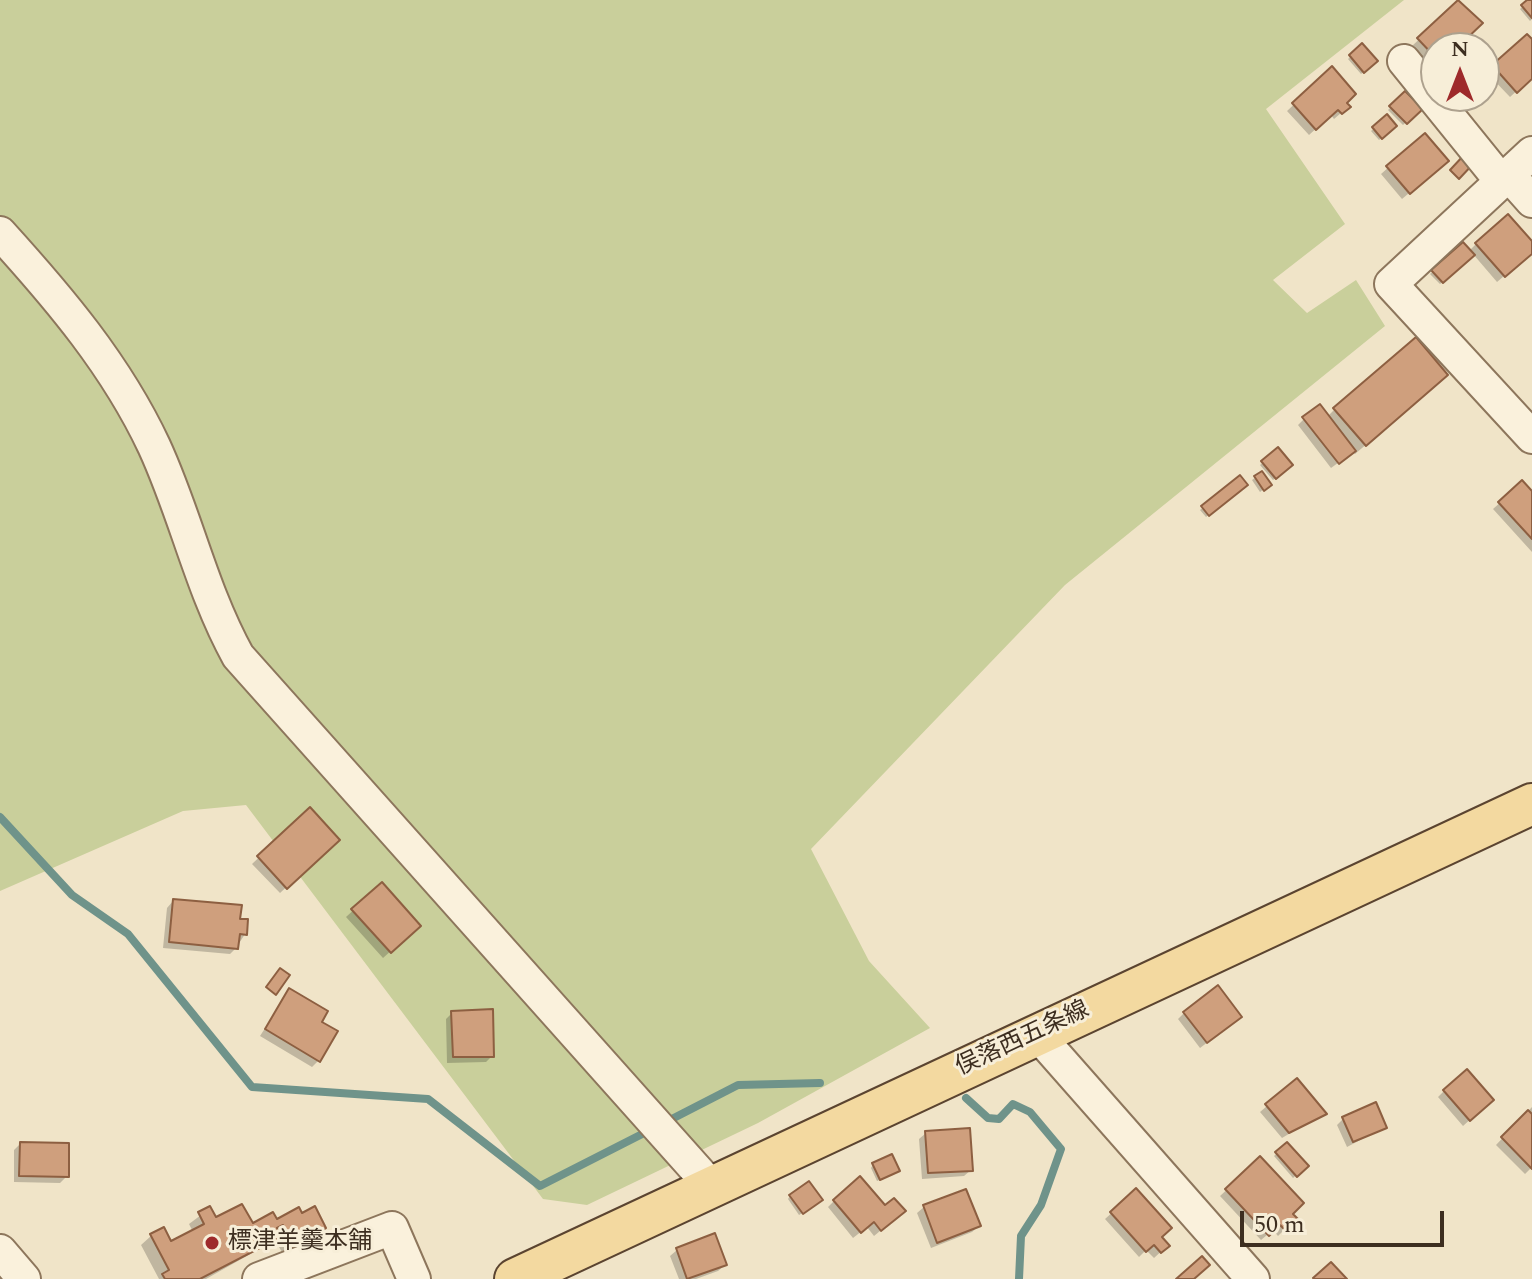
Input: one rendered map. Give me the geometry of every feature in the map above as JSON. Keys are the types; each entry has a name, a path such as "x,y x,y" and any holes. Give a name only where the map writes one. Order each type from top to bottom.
{"main road":[{"name":"俣落西五条線","path":"517,1279 1532,804"}],"street":[{"path":"1404,61 1514,170 1532,201"},
{"path":"1514,170 1391,284 1532,437"},
{"path":"0,233 74,317 131,401 155,447 206,590 238,656 711,1186"},
{"path":"1037,1034 1253,1279"},
{"path":"259,1279 392,1228 414,1279"},
{"path":"0,1251 24,1279"}],"green space":[{"path":"0,0 1404,0 1266,109 1345,224 1273,280 1307,313 1356,280 1385,326 1065,585 811,849 869,961 930,1028 758,1123 587,1205 543,1199 246,805 183,811 0,891"}],"building":[{"path":"1458,0 1483,23 1474,32 1423,32"},
{"path":"1532,0 1532,18 1521,5"},
{"path":"1527,34 1532,39 1532,79 1517,93 1500,74 1500,58"},
{"path":"1362,43 1378,61 1364,73 1349,55"},
{"path":"1332,66 1356,94 1347,103 1351,107 1342,114 1338,110 1316,130 1292,103"},
{"path":"1405,91 1420,106 1420,112 1407,124 1389,106"},
{"path":"1387,114 1397,126 1382,139 1372,127"},
{"path":"1425,133 1449,161 1410,194 1386,166"},
{"path":"1464,155 1474,163 1459,179 1450,170"},
{"path":"1508,214 1532,241 1532,254 1505,277 1475,243"},
{"path":"1463,242 1475,255 1443,283 1431,270"},
{"path":"1416,337 1448,375 1366,446 1333,408"},
{"path":"1320,404 1356,451 1339,464 1302,417"},
{"path":"1278,447 1293,465 1276,479 1261,461"},
{"path":"1262,471 1272,485 1264,491 1254,476"},
{"path":"1240,475 1248,485 1209,516 1201,506"},
{"path":"1522,480 1532,491 1532,539 1498,502"},
{"path":"310,807 340,840 287,889 257,856"},
{"path":"382,882 421,926 391,953 351,909"},
{"path":"173,899 242,905 240,919 248,919 247,935 240,934 238,949 169,942"},
{"path":"280,968 290,975 276,995 266,987"},
{"path":"1218,985 1242,1017 1207,1043 1183,1012"},
{"path":"289,988 328,1011 322,1022 338,1031 320,1062 265,1029"},
{"path":"493,1009 494,1057 453,1057 451,1011"},
{"path":"1467,1069 1494,1100 1470,1121 1443,1090"},
{"path":"1297,1078 1327,1114 1289,1133 1265,1104"},
{"path":"1376,1102 1387,1128 1353,1142 1342,1117"},
{"path":"1528,1110 1532,1114 1532,1169 1501,1137"},
{"path":"970,1128 973,1171 928,1173 925,1131"},
{"path":"20,1142 69,1143 69,1177 19,1176"},
{"path":"1287,1142 1309,1166 1297,1177 1275,1152"},
{"path":"892,1154 900,1171 880,1180 872,1163"},
{"path":"1260,1156 1304,1203 1293,1214 1298,1219 1286,1231 1280,1225 1269,1236 1225,1189"},
{"path":"860,1176 885,1205 894,1198 906,1211 881,1231 874,1222 861,1233 833,1200"},
{"path":"809,1181 823,1200 803,1214 789,1195"},
{"path":"1136,1188 1172,1228 1162,1237 1170,1246 1161,1253 1154,1245 1146,1252 1110,1212"},
{"path":"966,1189 981,1226 937,1243 923,1205"},
{"name":"標津羊羹本舗","path":"242,1204 253,1223 273,1212 277,1219 299,1207 302,1213 315,1206 326,1228 293,1246 283,1225 277,1228 281,1237 200,1279 165,1279 162,1274 169,1270 150,1234 164,1227 171,1241 204,1224 198,1212 210,1206 216,1217"},
{"path":"715,1233 727,1265 687,1279 676,1248"},
{"path":"1202,1256 1210,1265 1194,1279 1176,1279"},
{"path":"1331,1262 1347,1279 1313,1278"}],"waterway":[{"path":"0,817 72,895 128,934 252,1087 428,1099 540,1186 652,1129"},
{"path":"664,1123 738,1085 820,1083"},
{"path":"966,1098 988,1118 999,1119 1013,1104 1030,1112 1061,1149 1041,1205 1021,1236 1019,1279"}],"place":[{"name":"標津羊羹本舗","path":"212,1243"}]}
